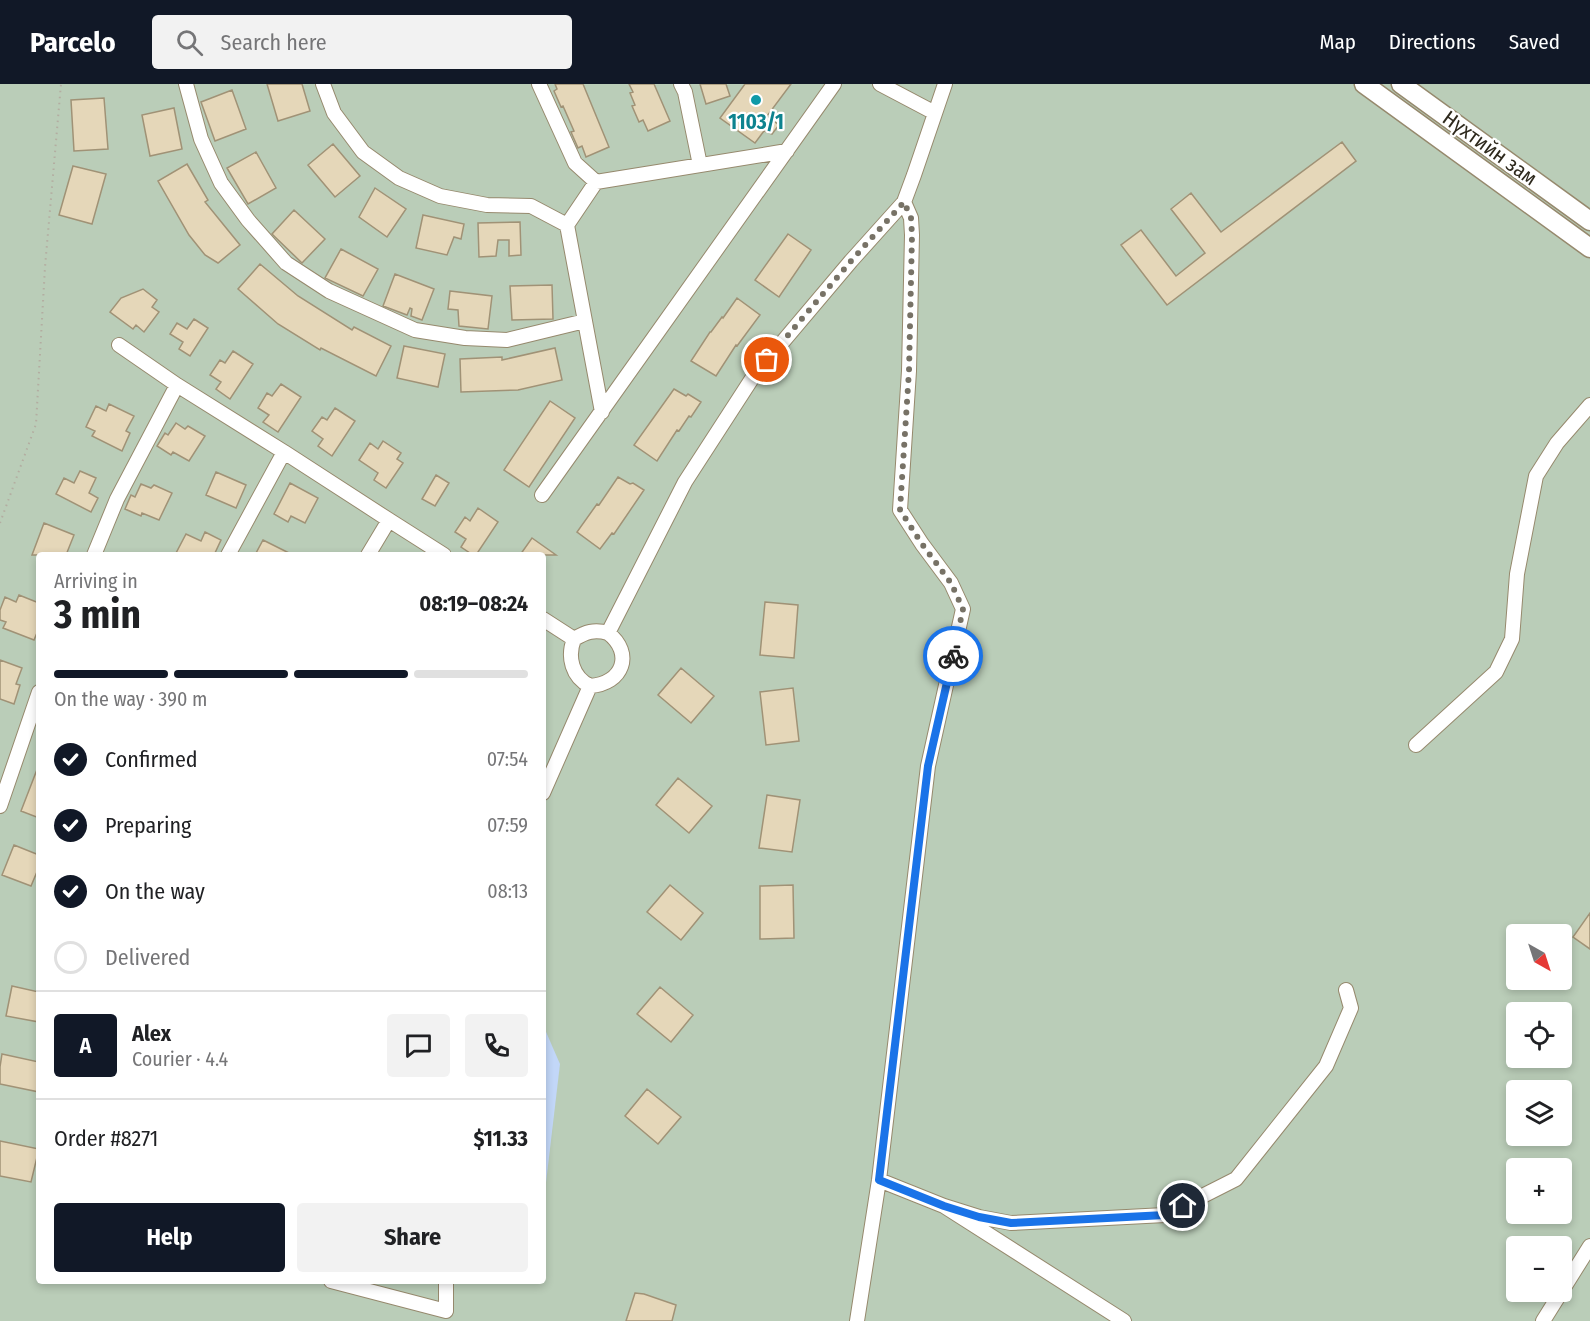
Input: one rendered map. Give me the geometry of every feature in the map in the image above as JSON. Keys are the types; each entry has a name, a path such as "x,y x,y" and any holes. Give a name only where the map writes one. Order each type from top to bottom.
{"main road":[{"name":"Нүхтийн зам","path":"1364,84 1590,248"},
{"name":"Нүхтийн зам","path":"1401,84 1590,221"}],"street":[{"path":"186,84 201,139 221,183 248,220 286,263 330,291 415,330 465,338 507,340 585,321"},
{"path":"323,84 334,113 363,152 399,178 440,196 487,205 531,206 567,225"},
{"path":"539,84 575,163 596,182"},
{"path":"681,84 685,92 700,165"},
{"path":"542,495 834,84"},
{"path":"880,84 935,113"},
{"path":"608,633 685,482 753,377 904,202 945,84"},
{"path":"602,412 567,225 596,182 787,151"},
{"path":"857,1321 879,1180 928,766 963,609 951,583 900,510 909,371 912,235 911,218 904,202"},
{"path":"120,345 177,385 439,552"},
{"path":"95,552 117,499 177,385"},
{"path":"1416,745 1496,672 1512,639 1517,574 1536,476 1557,443 1590,405"},
{"path":"230,552 284,452"},
{"path":"370,552 389,520"},
{"path":"546,621 574,639"},
{"path":"599,630 608,633 619,645 622,665 617,676 605,683 590,686 578,677 572,666 571,648 574,639 590,631 599,630"},
{"path":"546,786 590,686"},
{"path":"0,806 36,701"},
{"path":"879,1180 944,1206 979,1217 1011,1223 1165,1215 1236,1179 1326,1066 1351,1008 1346,990"},
{"path":"944,1206 1124,1321"},
{"path":"1543,1321 1590,1246"},
{"path":"341,1284 448,1316 446,1284"}],"path":[{"path":"0,524 36,424 45,267 60,84"}],"green space":[{"path":"0,84 1590,84 1590,1321 0,1321"}],"water":[{"path":"546,1032 560,1064 546,1183"}],"building":[{"path":"267,84 302,84 310,111 278,121"},
{"path":"555,84 583,84 609,147 586,157 582,146 578,148 571,132 574,131 554,91 557,89"},
{"path":"629,84 654,84 670,121 648,131 643,120 639,122 632,106 635,105"},
{"path":"700,84 726,84 730,96 706,104"},
{"name":"1103/1","path":"745,84 791,84 767,116 779,125 772,134 764,131 755,143 720,118"},
{"path":"232,90 246,129 215,141 201,102"},
{"path":"104,98 108,149 74,151 71,100"},
{"path":"174,108 182,149 150,156 142,115"},
{"path":"1342,142 1356,161 1167,305 1121,245 1141,230 1176,276 1205,253 1171,209 1191,193 1221,232"},
{"path":"333,144 360,176 335,197 308,165"},
{"path":"256,152 276,188 248,204 227,168"},
{"path":"187,164 208,200 205,202 240,245 218,263 205,255 189,235 158,181"},
{"path":"73,166 106,174 92,224 59,215"},
{"path":"375,188 406,209 387,237 359,217"},
{"path":"294,210 325,239 302,263 272,234"},
{"path":"423,215 464,224 461,239 454,237 447,255 416,248"},
{"path":"520,222 521,255 509,256 509,240 498,240 496,256 479,257 478,223"},
{"path":"788,234 811,250 779,297 755,280"},
{"path":"341,249 378,269 363,296 325,278"},
{"path":"260,264 298,296 352,330 354,327 391,346 376,376 321,348 320,350 278,324 238,289"},
{"path":"395,274 434,289 422,320 411,316 412,309 410,308 407,315 383,306"},
{"path":"552,285 553,319 512,320 510,286"},
{"path":"143,289 157,300 152,307 159,312 144,332 136,325 133,329 110,312 121,298"},
{"path":"450,291 492,296 488,329 459,326 458,310 448,309"},
{"path":"737,298 760,315 736,345 716,376 691,361"},
{"path":"194,319 208,328 190,356 179,349 183,342 170,334 177,323 187,329"},
{"path":"404,346 445,354 438,387 397,378"},
{"path":"555,348 562,380 518,390 461,392 460,359 502,357 502,360"},
{"path":"233,351 253,364 230,399 216,389 221,382 210,375 220,360 225,363"},
{"path":"281,384 301,397 278,432 263,422 269,415 258,408 267,393 272,396"},
{"path":"674,389 701,402 679,431 677,430 657,461 634,445"},
{"path":"550,401 575,418 529,487 504,470"},
{"path":"109,404 134,416 126,431 130,433 122,451 92,436 95,431 86,427 96,406 106,411"},
{"path":"335,408 355,421 332,456 318,446 323,439 312,431 322,417 327,420"},
{"path":"176,423 185,429 188,426 205,436 189,461 173,452 171,455 157,446 165,433 168,435"},
{"path":"383,441 401,453 397,459 403,463 386,488 374,480 378,473 359,460 370,443 378,449"},
{"path":"80,471 96,478 89,493 98,498 91,512 56,494 64,478 74,483"},
{"path":"216,472 246,485 236,508 206,495"},
{"path":"436,475 449,483 435,506 422,499"},
{"path":"618,477 644,490 614,534 612,533 600,549 577,532"},
{"path":"290,483 318,498 305,523 291,516 288,522 274,514"},
{"path":"141,484 151,488 154,485 172,493 159,520 125,509 131,495 135,497"},
{"path":"478,508 498,522 478,552 468,552 461,547 466,539 455,532 465,517 470,521"},
{"path":"44,523 74,535 67,552 36,552 36,555 32,555"},
{"path":"205,532 221,540 215,552 177,552 186,534 201,541"},
{"path":"532,538 556,555 546,555 546,552 522,552"},
{"path":"263,540 287,552 257,552"},
{"path":"19,595 36,602 34,640 3,628 6,622 0,620 0,610 5,597 16,602"},
{"path":"765,602 798,605 794,658 760,655"},
{"path":"0,660 22,668 16,684 20,685 14,704 0,699"},
{"path":"681,668 714,696 691,723 658,695"},
{"path":"793,688 799,741 766,745 760,692"},
{"path":"36,772 36,817 21,811"},
{"path":"678,778 712,806 689,833 656,805"},
{"path":"767,795 800,800 792,852 759,848"},
{"path":"14,845 36,854 36,874 31,886 2,875"},
{"path":"670,885 703,913 681,940 647,912"},
{"path":"793,885 794,938 760,939 760,886"},
{"path":"1590,913 1590,949 1573,937"},
{"path":"12,986 36,991 36,1021 6,1016"},
{"path":"660,987 693,1015 671,1042 637,1014"},
{"path":"2,1054 36,1061 36,1091 0,1084"},
{"path":"647,1089 681,1117 658,1144 625,1116"},
{"path":"0,1141 36,1148 36,1161 31,1182 0,1176"},
{"path":"635,1293 676,1305 672,1321 626,1321"}],"way so far":[{"path":"767,360 904,202 911,218 912,235 909,371 900,510 951,583 963,609 953,656"}],"place":[{"name":"1103/1","path":"756,100"}],"route":[{"path":"953,656 928,766 879,1180 944,1206 979,1217 1011,1223 1165,1215 1183,1206"}]}
